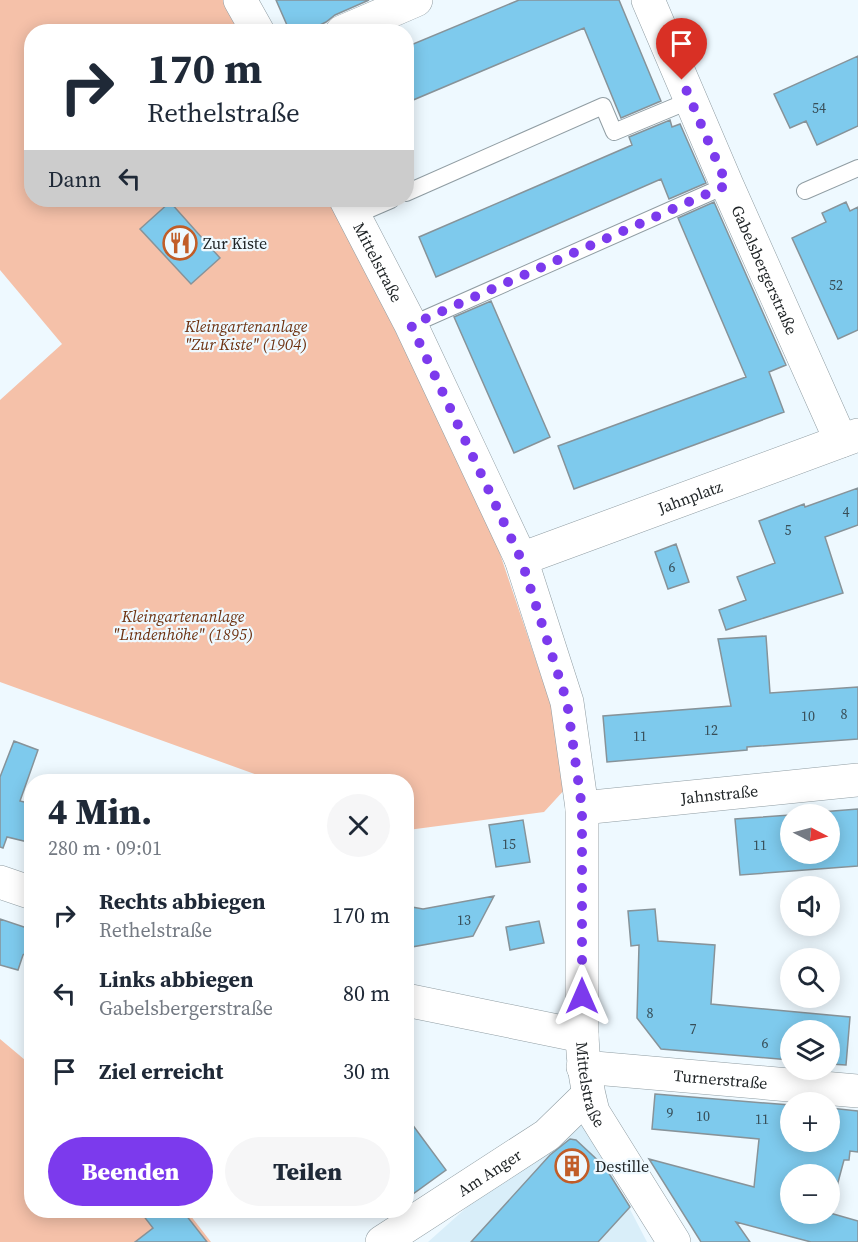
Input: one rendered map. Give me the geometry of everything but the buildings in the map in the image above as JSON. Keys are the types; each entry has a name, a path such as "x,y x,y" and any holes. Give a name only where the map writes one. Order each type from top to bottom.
{"street":[{"path":"240,0 254,24"},
{"path":"360,24 416,0"},
{"name":"Gabelsbergerstraße","path":"648,0 727,185 849,438"},
{"name":"Mittelstraße","path":"350,208 411,325 521,559 567,702 582,808 584,1066 593,1112 674,1242"},
{"name":"Jahnplatz","path":"521,559 849,438"},
{"name":"Jahnstraße","path":"582,808 858,780"},
{"path":"0,882 24,890"},
{"name":"Turnerstraße","path":"414,1003 584,1066 858,1091"},
{"name":"Am Anger","path":"382,1242 547,1135 584,1066"}],"lane":[{"path":"414,189 603,106 614,132 691,100"},
{"path":"805,191 858,168"},
{"path":"411,325 727,185"}],"shaded area":[{"name":"Destille","path":"584,1121 647,1242 428,1242 484,1192"}],"green space":[{"path":"0,0 224,0 239,24 24,24 24,207 334,207 435,410 496,542 557,723 566,788 544,812 414,829 414,774 255,774 0,682 0,400 62,344 0,270"},
{"path":"0,1039 24,1059 24,1218 192,1218 211,1242 0,1242"}],"place":[{"name":"Zur Kiste","path":"180,243"},
{"name":"Destille","path":"572,1166"}],"route":[{"path":"582,996 582,808 567,702 521,559 411,325 727,185 682,80"}],"park label":[{"name":"Kleingartenanlage \"Zur Kiste\" (1904)","path":"246,335"},
{"name":"Kleingartenanlage \"Lindenhöhe\" (1895)","path":"183,625"}]}
